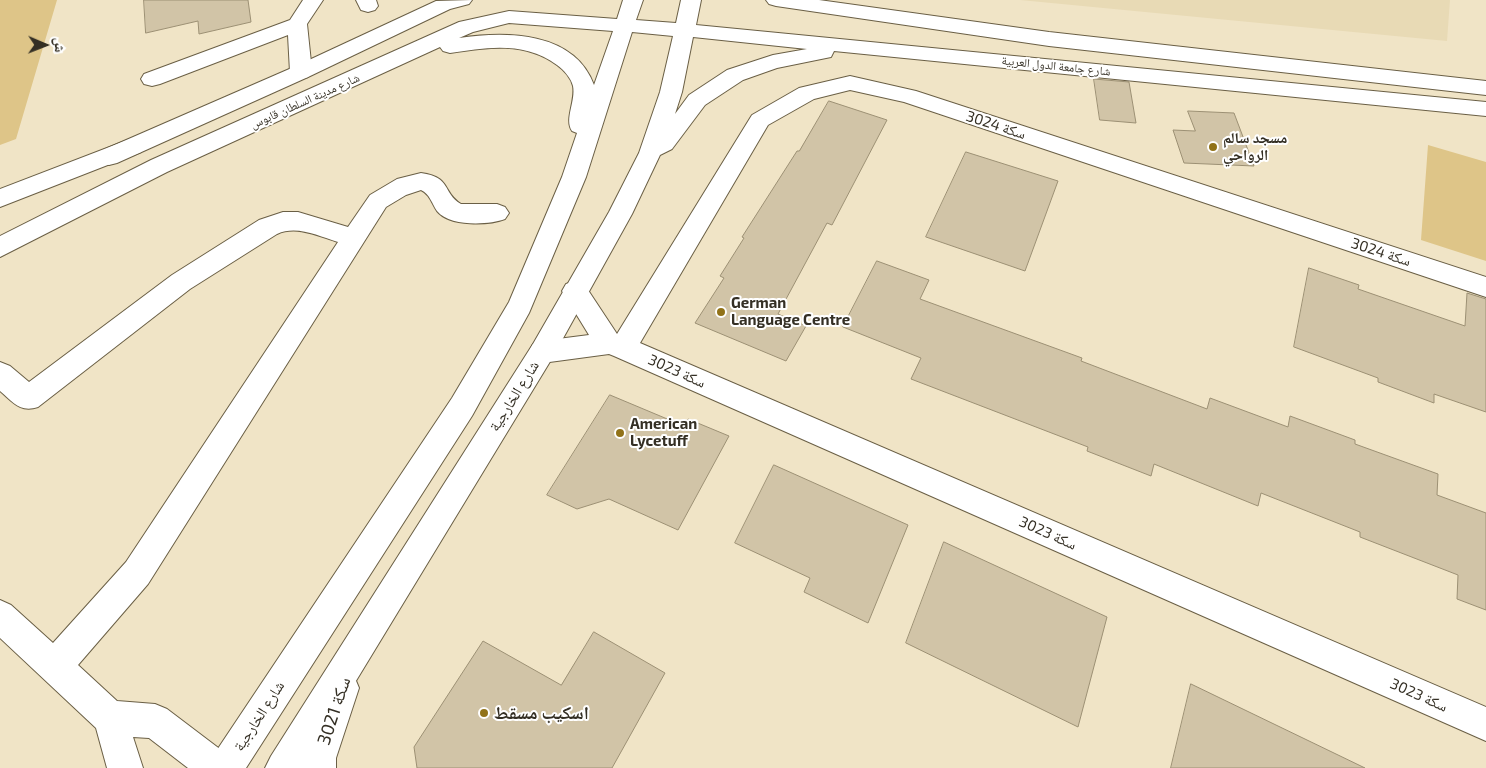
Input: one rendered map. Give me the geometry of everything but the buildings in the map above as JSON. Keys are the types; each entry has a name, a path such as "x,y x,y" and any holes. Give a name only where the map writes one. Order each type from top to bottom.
{"main road":[{"path":"152,79 297,24 313,0"},
{"name":"شارع الخارجية","path":"225,768 462,406 520,306 574,177 633,0"},
{"name":"شارع الخارجية","path":"283,768 542,352 620,214 650,153 671,92 691,0"},
{"name":"شارع جامعة الدول العربية","path":"776,0 823,3 1049,40 1486,88"},
{"name":"شارع مدينة السلطان قابوس","path":"0,206 302,72 453,2"},
{"name":"شارع مدينة السلطان قابوس","path":"0,248 159,166 420,50 466,27 490,20 510,18 626,25"},
{"path":"297,24 302,72"},
{"name":"شارع جامعة الدول العربية","path":"626,25 1486,108"},
{"path":"420,50 513,40 535,44 558,54 576,70 584,87 574,177"},
{"path":"650,153 664,143 697,100 735,74 773,62 858,47"},
{"name":"سكة 3024","path":"616,345 760,120 807,93 850,83 908,96 1486,287"},
{"path":"0,198 134,146"},
{"path":"55,666 137,573 378,201 400,186 419,181 429,182 435,187 450,209 462,213 497,213"},
{"path":"0,374 28,398 182,282 268,227 282,221 298,221 354,238"},
{"path":"575,292 616,345"},
{"path":"542,352 616,345"},
{"name":"سكة 3023","path":"616,345 1486,724"},
{"path":"0,616 110,718 125,768"},
{"name":"سكة 3021","path":"318,768 318,758 353,655"},
{"path":"110,718 155,721 217,768"}],"shaded area":[{"path":"0,0 57,0 16,139 0,145"},
{"path":"1020,0 1450,0 1447,41"},
{"path":"1428,145 1486,162 1486,261 1421,240"}],"place":[{"name":"مسجد سالم الرواحي","path":"1213,147"},
{"name":"German Language Centre","path":"721,312"},
{"name":"American Lycetuff","path":"620,433"},
{"name":"اسكيب مسقط","path":"484,713"}]}
